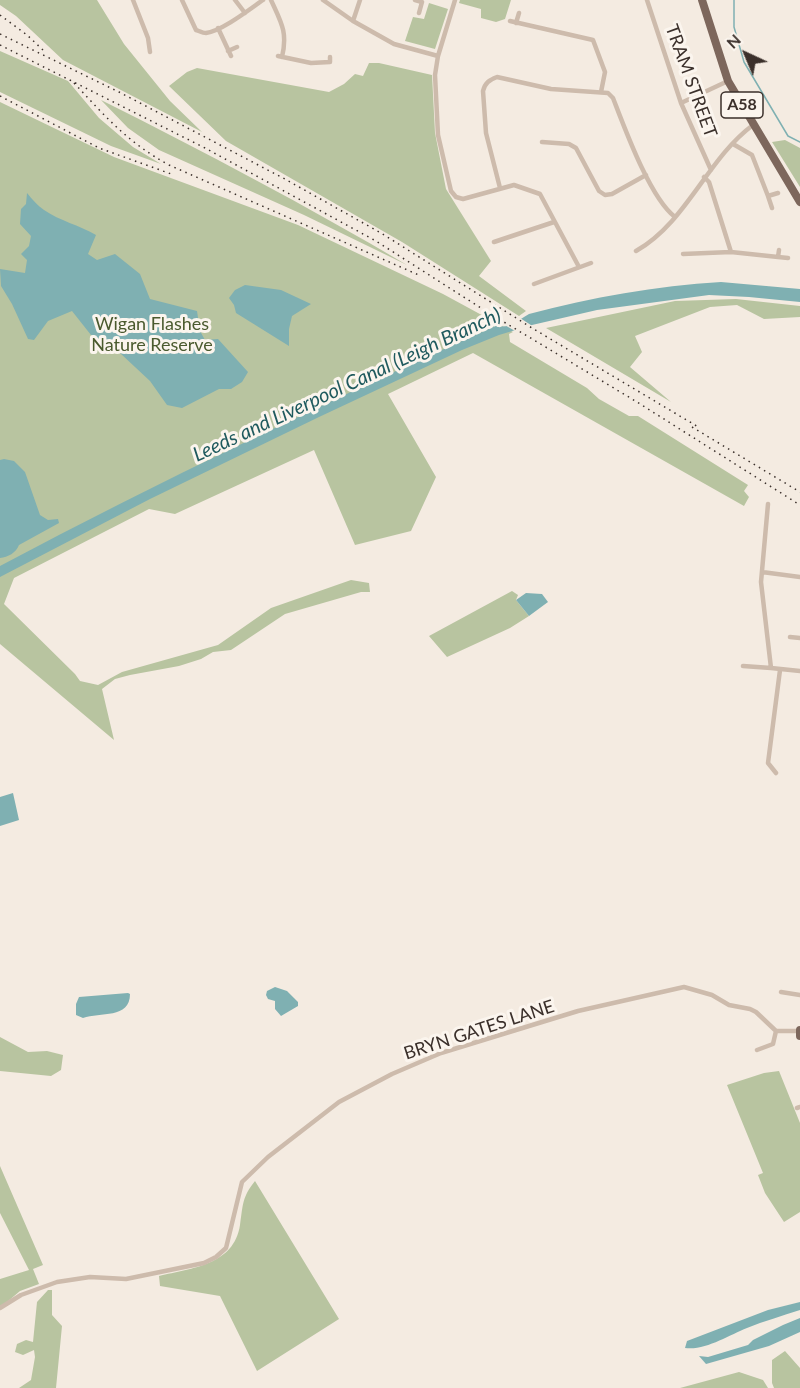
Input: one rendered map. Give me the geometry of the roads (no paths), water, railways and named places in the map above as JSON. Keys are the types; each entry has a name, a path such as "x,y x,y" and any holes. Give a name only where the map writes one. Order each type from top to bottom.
{"main road":[{"name":"A58","path":"702,0 728,81 800,202"},
{"path":"800,1030 800,1036"}],"street":[{"path":"133,0 148,38 150,52"},
{"path":"182,0 196,30 206,33 245,13 263,0"},
{"path":"235,0 245,13"},
{"path":"271,0 284,26 285,41 280,57 311,63 330,62 330,57"},
{"path":"323,0 353,21 394,44 438,56"},
{"path":"353,21 360,0"},
{"path":"415,0 422,2 419,13"},
{"path":"455,0 438,56 435,75 438,135 451,191 456,197 464,199 513,185 540,194 579,267"},
{"name":"TRAM STREET","path":"648,0 681,103 711,170"},
{"path":"516,22 519,13"},
{"path":"510,21 593,40 605,72 601,92"},
{"path":"218,28 230,53 237,47"},
{"path":"500,188 486,133 483,91 490,79 502,77 551,89 608,93 613,98 631,145 646,175 667,211 675,217"},
{"path":"681,103 728,81"},
{"path":"636,251 645,246 675,217 704,177 743,132 753,125"},
{"path":"542,142 569,144 576,148 599,191 605,195 612,194 646,175"},
{"path":"733,144 752,155 772,208"},
{"path":"704,177 709,182 731,252"},
{"path":"768,196 778,193"},
{"path":"494,242 554,222"},
{"path":"778,256 779,250"},
{"path":"683,254 731,252 788,258"},
{"path":"534,284 591,263"},
{"path":"768,504 770,512 761,582 771,668"},
{"path":"762,572 800,576"},
{"path":"790,637 800,638"},
{"path":"743,666 800,671"},
{"path":"776,773 768,763 780,670"},
{"name":"BRYN GATES LANE","path":"0,1308 21,1295 57,1282 90,1277 126,1279 204,1263 216,1257 226,1248 242,1182 268,1157 339,1102 392,1074 441,1053 578,1011 684,987 712,995 729,1005 756,1012 776,1031"},
{"path":"781,992 800,995"},
{"path":"757,1050 773,1044 776,1031 800,1030"}],"water":[{"path":"27,193 50,214 96,235 88,254 97,260 115,254 140,274 150,299 197,311 200,331 205,340 218,339 248,372 242,382 231,389 219,389 182,408 167,405 150,381 120,353 91,335 72,311 48,321 34,340 28,339 1,286 0,269 25,273 27,260 21,254 29,246 31,236 20,224 21,209 26,204"},
{"name":"Leeds and Liverpool Canal (Leigh Branch)","path":"721,282 800,289 800,302 709,295 597,310 499,335 319,417 150,499 0,577 0,566 122,503 308,412 495,326 510,325 529,314 600,297 672,286"},
{"path":"245,285 281,290 311,304 292,316 289,346 236,313 229,298 235,290"},
{"path":"0,460 14,461 25,472 40,515 48,520 58,519 59,523 19,545 6,557 0,558"},
{"path":"526,593 542,594 548,602 529,616 516,600"},
{"path":"13,793 19,820 0,826 0,797"},
{"path":"275,987 287,991 298,1002 298,1006 281,1016 275,1009 275,1001 268,999 266,995 267,991"},
{"path":"130,994 129,1002 120,1011 83,1018 76,1015 76,1004 79,997"},
{"path":"800,1302 800,1310 753,1325 709,1345 685,1348 687,1341 768,1310"},
{"path":"800,1318 800,1332 769,1346 706,1364 699,1356 708,1357 748,1345 753,1340"}],"waterway":[{"path":"734,0 734,27 744,62 788,136 800,142"}],"railway":[{"path":"0,15 43,50"},
{"path":"0,34 119,92 283,178 381,233 532,328 700,428"},
{"path":"0,45 205,148 376,241 800,505"},
{"path":"74,83 129,138 169,165 421,276"},
{"path":"0,96 99,148 174,175"},
{"path":"692,427 800,492"}],"park label":[{"name":"Wigan Flashes Nature Reserve","path":"152,334"}]}
